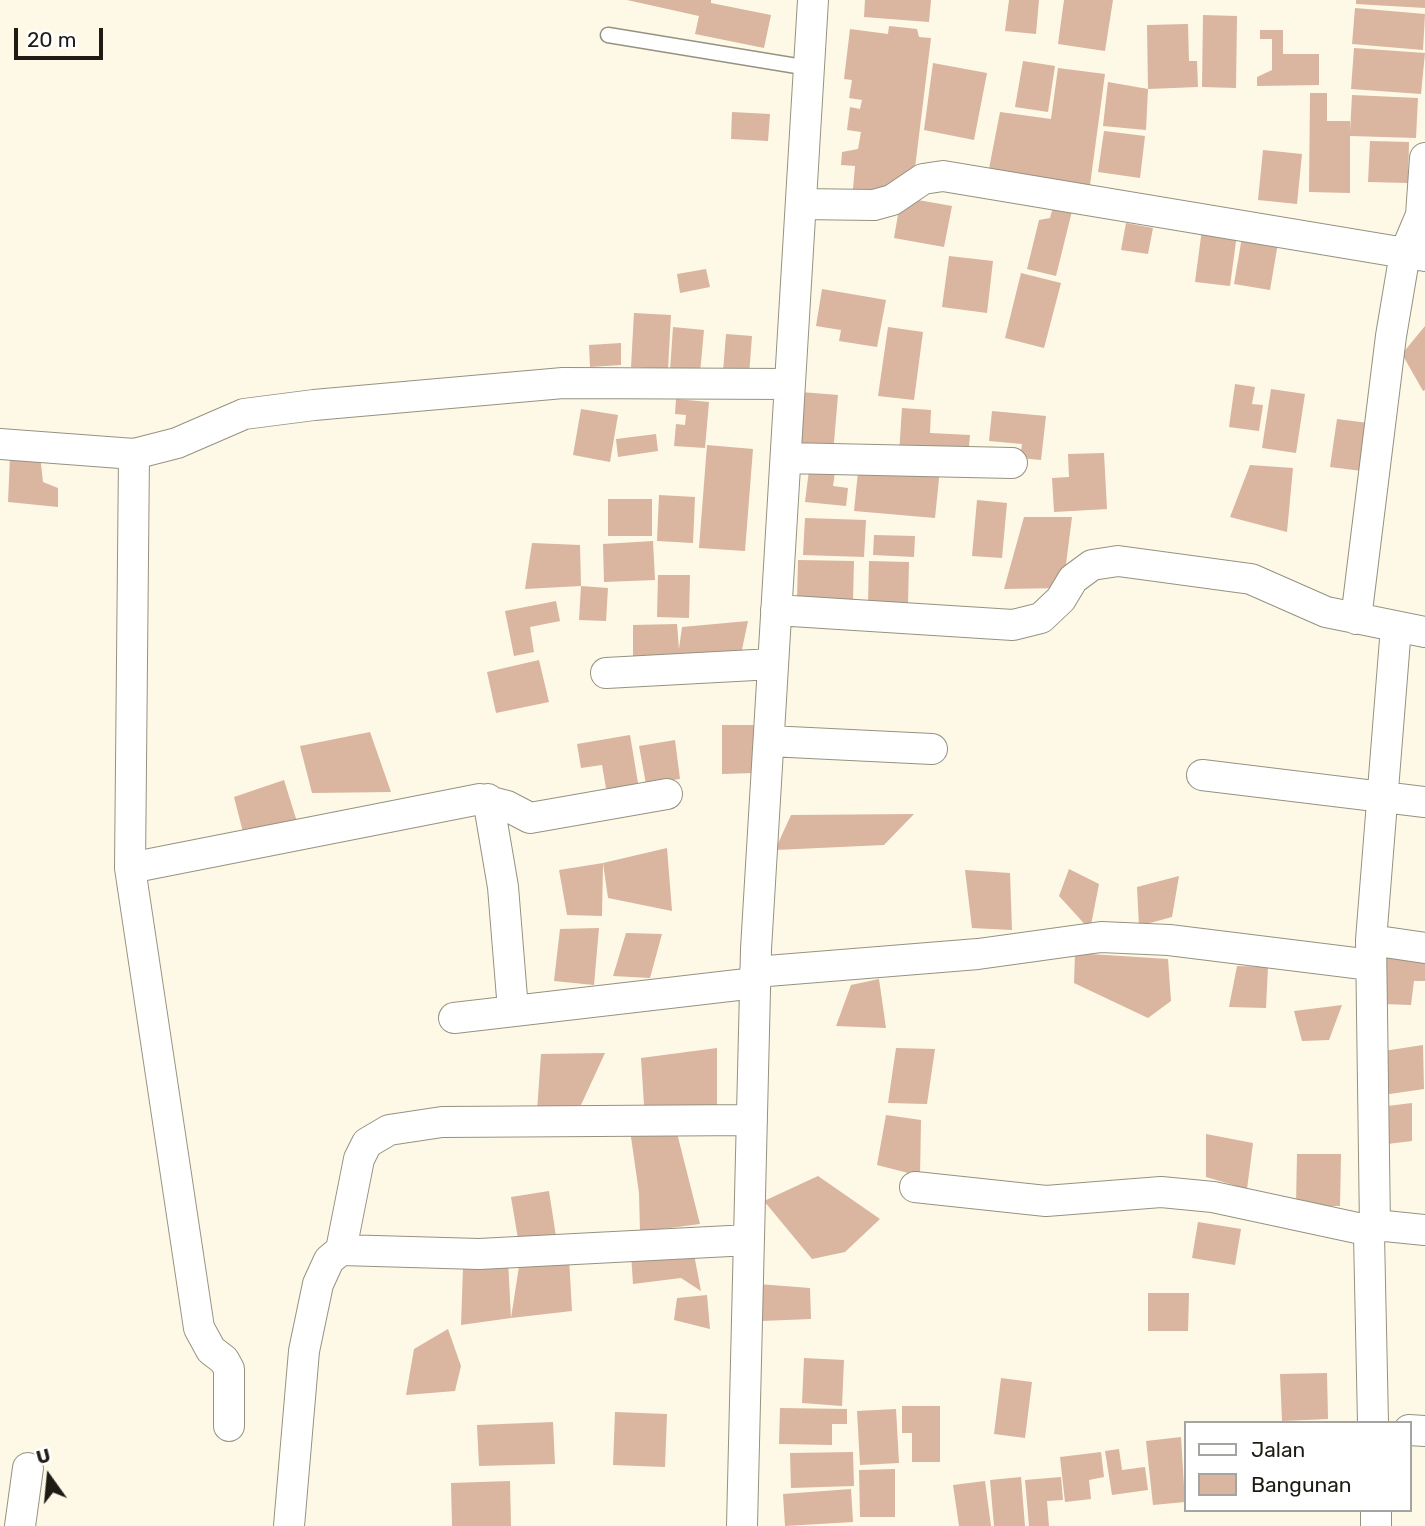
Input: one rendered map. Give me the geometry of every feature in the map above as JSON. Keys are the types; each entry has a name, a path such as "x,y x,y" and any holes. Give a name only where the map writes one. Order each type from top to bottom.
{"street":[{"path":"742,1526 755,978 813,0"},
{"path":"1356,620 1391,336 1415,254 1425,158"},
{"path":"801,204 874,205 892,200 923,179 943,176 1415,254"},
{"path":"0,444 134,454 177,443 244,414 314,405 562,383 790,384"},
{"path":"134,454 130,867 199,1328 211,1350 224,1360 229,1369 229,1426"},
{"path":"786,458 1012,463"},
{"path":"776,610 1013,625 1041,618 1061,599 1073,579 1093,565 1118,561 1251,579 1326,612 1411,630 1382,799 1371,953 1373,1230 1369,1244 1373,1421"},
{"path":"606,673 773,664"},
{"path":"769,741 932,749"},
{"path":"1202,775 1382,799 1425,802"},
{"path":"130,867 488,799 530,818 667,793"},
{"path":"488,799 503,887 513,1010"},
{"path":"454,1018 614,1002 755,978 1101,937 1371,953 1425,948"},
{"path":"289,1526 304,1351 318,1284 329,1260 341,1250 359,1159 367,1143 389,1130 442,1122 752,1120"},
{"path":"915,1187 1046,1201 1161,1192 1213,1197 1373,1230 1385,1226 1425,1230"},
{"path":"341,1250 479,1254 749,1240"},
{"path":"20,1526 28,1468"}],"lane":[{"path":"608,35 809,68"}],"building":[{"path":"627,0 711,0 711,3 771,15 764,48 695,34 699,16"},
{"path":"865,0 931,0 929,22 864,17"},
{"path":"1009,0 1039,0 1036,34 1005,31"},
{"path":"1064,0 1113,0 1105,51 1058,44"},
{"path":"1356,0 1425,0 1425,8 1356,4"},
{"path":"1355,8 1425,14 1423,50 1352,44"},
{"path":"1203,15 1237,16 1236,88 1202,87"},
{"path":"1188,24 1189,61 1197,61 1198,87 1148,89 1147,25"},
{"path":"889,26 917,29 919,37 931,38 914,176 891,192 853,189 855,166 841,165 842,152 858,149 861,132 847,130 850,107 860,109 862,100 849,98 852,80 844,79 850,29 888,34"},
{"path":"1260,30 1283,30 1283,54 1319,54 1319,85 1257,86 1257,77 1272,70 1272,39 1260,39"},
{"path":"1354,48 1425,53 1421,94 1351,89"},
{"path":"1023,61 1055,66 1048,112 1015,107"},
{"path":"933,63 987,73 974,140 924,130"},
{"path":"1058,68 1105,74 1090,185 988,174 1000,112 1051,119"},
{"path":"1108,82 1148,89 1146,130 1103,126"},
{"path":"1310,93 1327,93 1327,121 1350,121 1350,132 1352,95 1418,98 1416,138 1350,136 1350,193 1309,192"},
{"path":"732,112 770,114 768,141 731,139"},
{"path":"1104,131 1145,136 1140,178 1098,172"},
{"path":"1370,141 1409,142 1408,183 1368,182"},
{"path":"1263,150 1302,154 1297,204 1258,200"},
{"path":"901,197 952,206 944,247 894,238"},
{"path":"1053,207 1072,211 1056,276 1027,269 1039,220 1050,218"},
{"path":"1126,223 1153,228 1148,254 1121,250"},
{"path":"1202,229 1237,234 1230,286 1195,282"},
{"path":"1243,231 1279,237 1270,290 1234,284"},
{"path":"949,256 993,261 987,313 942,307"},
{"path":"706,269 710,287 680,293 677,274"},
{"path":"1021,273 1061,283 1044,348 1005,338"},
{"path":"822,289 886,300 877,347 839,341 841,330 816,326"},
{"path":"634,313 671,315 668,369 631,367"},
{"path":"1425,326 1425,390 1423,391 1402,354"},
{"path":"673,327 704,330 700,373 670,371"},
{"path":"888,327 923,332 914,400 878,396"},
{"path":"726,334 752,336 749,375 723,372"},
{"path":"621,343 621,365 590,367 589,345"},
{"path":"1235,384 1255,387 1252,404 1263,405 1259,431 1229,427"},
{"path":"1271,389 1305,394 1296,453 1262,448"},
{"path":"801,392 838,395 833,454 796,451"},
{"path":"676,399 709,402 705,448 674,446 676,424 685,425 686,415 675,414"},
{"path":"902,408 931,410 930,433 970,435 968,458 899,454"},
{"path":"581,409 618,415 610,462 573,455"},
{"path":"992,411 1046,416 1041,460 1020,458 1022,444 989,441"},
{"path":"1337,419 1368,423 1362,471 1330,467"},
{"path":"656,434 658,451 618,457 616,439"},
{"path":"707,445 753,449 745,551 699,548"},
{"path":"1104,453 1107,509 1054,512 1052,478 1069,477 1068,454"},
{"path":"40,455 43,482 58,488 58,507 8,502 10,457"},
{"path":"810,462 836,465 833,486 848,488 846,506 805,502"},
{"path":"859,462 940,469 935,518 854,511"},
{"path":"1250,465 1293,468 1287,532 1230,517"},
{"path":"659,495 695,497 693,543 657,541"},
{"path":"608,499 652,499 652,536 608,536"},
{"path":"977,500 1007,503 1002,558 972,556"},
{"path":"1024,517 1072,517 1063,588 1004,589"},
{"path":"805,518 866,520 864,557 803,555"},
{"path":"874,535 915,536 914,557 873,555"},
{"path":"653,541 655,580 604,582 603,544"},
{"path":"532,543 580,545 581,586 525,589"},
{"path":"798,560 854,561 853,602 797,601"},
{"path":"869,561 909,562 908,604 868,603"},
{"path":"658,575 690,575 689,618 657,617"},
{"path":"581,586 608,588 606,621 579,620"},
{"path":"556,601 560,621 530,627 534,652 514,656 505,611"},
{"path":"748,621 740,659 633,662 633,625 677,624 679,649 682,627"},
{"path":"539,660 549,702 496,713 487,672"},
{"path":"722,725 755,725 755,773 722,774"},
{"path":"370,732 391,792 312,793 300,746"},
{"path":"630,735 639,789 607,794 602,765 581,768 577,744"},
{"path":"675,740 680,779 646,784 639,746"},
{"path":"284,780 298,825 244,836 234,797"},
{"path":"914,814 884,845 775,850 791,815"},
{"path":"667,848 672,911 608,898 603,863"},
{"path":"603,863 602,916 567,915 559,870"},
{"path":"1069,869 1099,884 1090,930 1059,896"},
{"path":"965,870 1010,873 1012,930 972,928"},
{"path":"1179,876 1172,917 1139,926 1137,887"},
{"path":"599,928 594,985 554,981 560,929"},
{"path":"626,933 662,934 650,978 613,976"},
{"path":"1075,953 1168,959 1171,1001 1148,1018 1074,983"},
{"path":"1377,957 1425,960 1425,981 1414,981 1411,1005 1383,1004"},
{"path":"1237,966 1268,967 1266,1008 1229,1007"},
{"path":"879,979 886,1028 836,1026 851,985"},
{"path":"1342,1005 1329,1040 1302,1041 1294,1011"},
{"path":"1423,1045 1424,1089 1376,1096 1377,1052"},
{"path":"717,1048 717,1106 644,1105 641,1058"},
{"path":"896,1048 935,1049 927,1104 888,1103"},
{"path":"605,1053 581,1105 537,1111 541,1054"},
{"path":"1412,1103 1412,1141 1379,1145 1379,1107"},
{"path":"886,1115 921,1120 920,1176 877,1165"},
{"path":"676,1129 700,1224 640,1232 639,1193 630,1130"},
{"path":"1206,1134 1253,1143 1247,1189 1206,1177"},
{"path":"1297,1154 1341,1154 1340,1206 1296,1206"},
{"path":"818,1176 880,1219 845,1252 812,1259 764,1201"},
{"path":"549,1191 557,1243 519,1245 511,1197"},
{"path":"1198,1222 1241,1229 1235,1265 1192,1258"},
{"path":"693,1249 701,1291 681,1278 633,1284 631,1254"},
{"path":"569,1257 572,1311 511,1318 520,1260"},
{"path":"508,1260 511,1318 461,1325 463,1268"},
{"path":"758,1284 810,1288 811,1319 761,1321"},
{"path":"1148,1293 1189,1293 1188,1331 1148,1331"},
{"path":"707,1295 710,1329 674,1320 677,1298"},
{"path":"448,1329 461,1366 455,1391 406,1395 414,1349"},
{"path":"804,1358 844,1360 842,1406 802,1403"},
{"path":"1327,1373 1328,1419 1282,1421 1280,1374"},
{"path":"1001,1378 1032,1382 1025,1438 994,1434"},
{"path":"902,1406 940,1406 940,1462 912,1462 912,1433 902,1433"},
{"path":"780,1408 847,1409 847,1424 832,1424 832,1445 779,1444"},
{"path":"896,1409 899,1463 860,1465 857,1411"},
{"path":"615,1412 667,1414 665,1467 613,1465"},
{"path":"553,1422 555,1464 479,1466 477,1425"},
{"path":"1181,1437 1184,1502 1153,1505 1146,1441"},
{"path":"1119,1449 1122,1470 1145,1467 1148,1490 1112,1495 1105,1451"},
{"path":"853,1452 854,1486 791,1488 790,1453"},
{"path":"1101,1452 1104,1477 1089,1480 1091,1499 1065,1502 1060,1457"},
{"path":"895,1469 895,1517 860,1517 859,1470"},
{"path":"1021,1477 1025,1526 994,1526 990,1480"},
{"path":"1061,1477 1063,1500 1047,1501 1049,1526 1029,1526 1025,1480"},
{"path":"510,1481 511,1526 452,1526 451,1483"},
{"path":"985,1481 991,1526 959,1526 953,1485"},
{"path":"851,1489 853,1522 785,1526 783,1494"}]}
